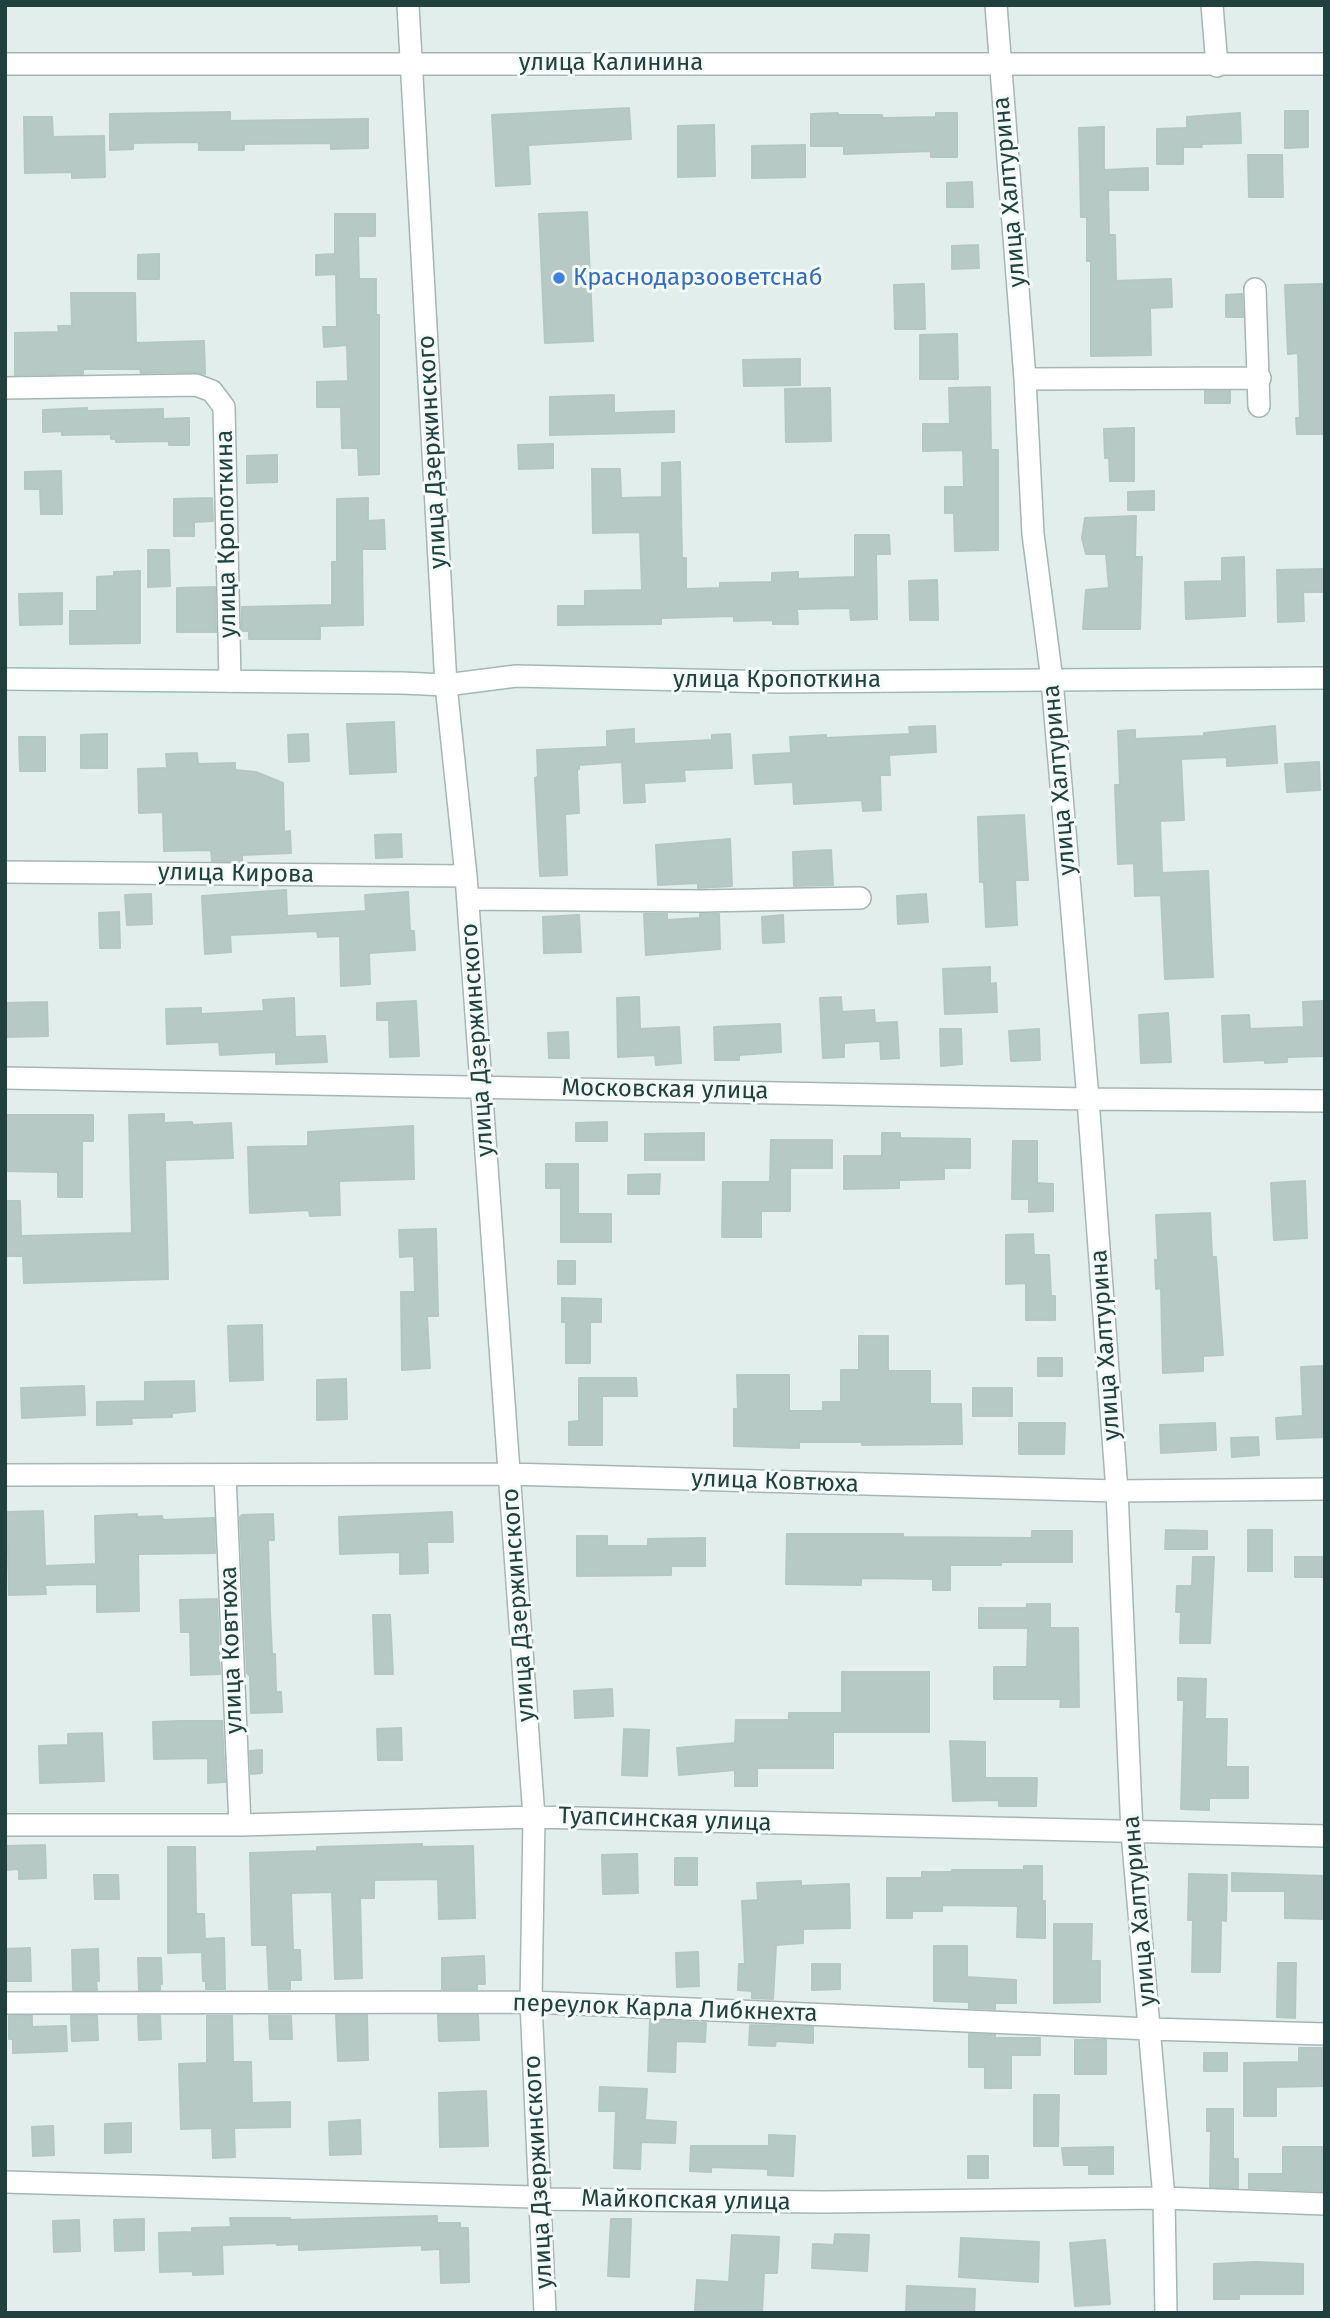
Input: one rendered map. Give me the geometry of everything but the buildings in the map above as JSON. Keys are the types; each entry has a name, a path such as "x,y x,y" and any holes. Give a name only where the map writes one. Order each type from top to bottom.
{"street":[{"name":"улица Дзержинского","path":"408,5 446,685 468,899 534,1816 531,2003 545,2313"},
{"name":"улица Халтурина","path":"996,5 1025,379 1033,534 1052,680 1088,1099 1117,1491 1132,1833 1164,2198 1166,2313"},
{"path":"1212,5 1217,66"},
{"name":"улица Калинина","path":"5,64 1325,64"},
{"path":"1255,289 1259,406"},
{"path":"1025,379 1259,378"},
{"name":"улица Кропоткина","path":"5,388 196,385 212,391 224,407 230,681"},
{"name":"улица Кропоткина","path":"5,679 446,685 516,676 776,682 1325,678"},
{"name":"улица Кирова","path":"5,872 466,876"},
{"name":"улица Дзержинского","path":"468,899 702,901 860,898"},
{"name":"Московская улица","path":"5,1078 1088,1099 1325,1101"},
{"name":"улица Ковтюха","path":"5,1475 509,1474 1117,1491 1325,1489"},
{"name":"улица Ковтюха","path":"225,1475 240,1825"},
{"name":"Туапсинская улица","path":"5,1825 240,1825 534,1816 1325,1836"},
{"name":"переулок Карла Либкнехта","path":"5,2003 531,2003 1325,2034"},
{"name":"Майкопская улица","path":"5,2182 539,2199 824,2202 1164,2198 1325,2204"}],"place":[{"name":"Краснодарзооветснаб","path":"559,278"}]}
